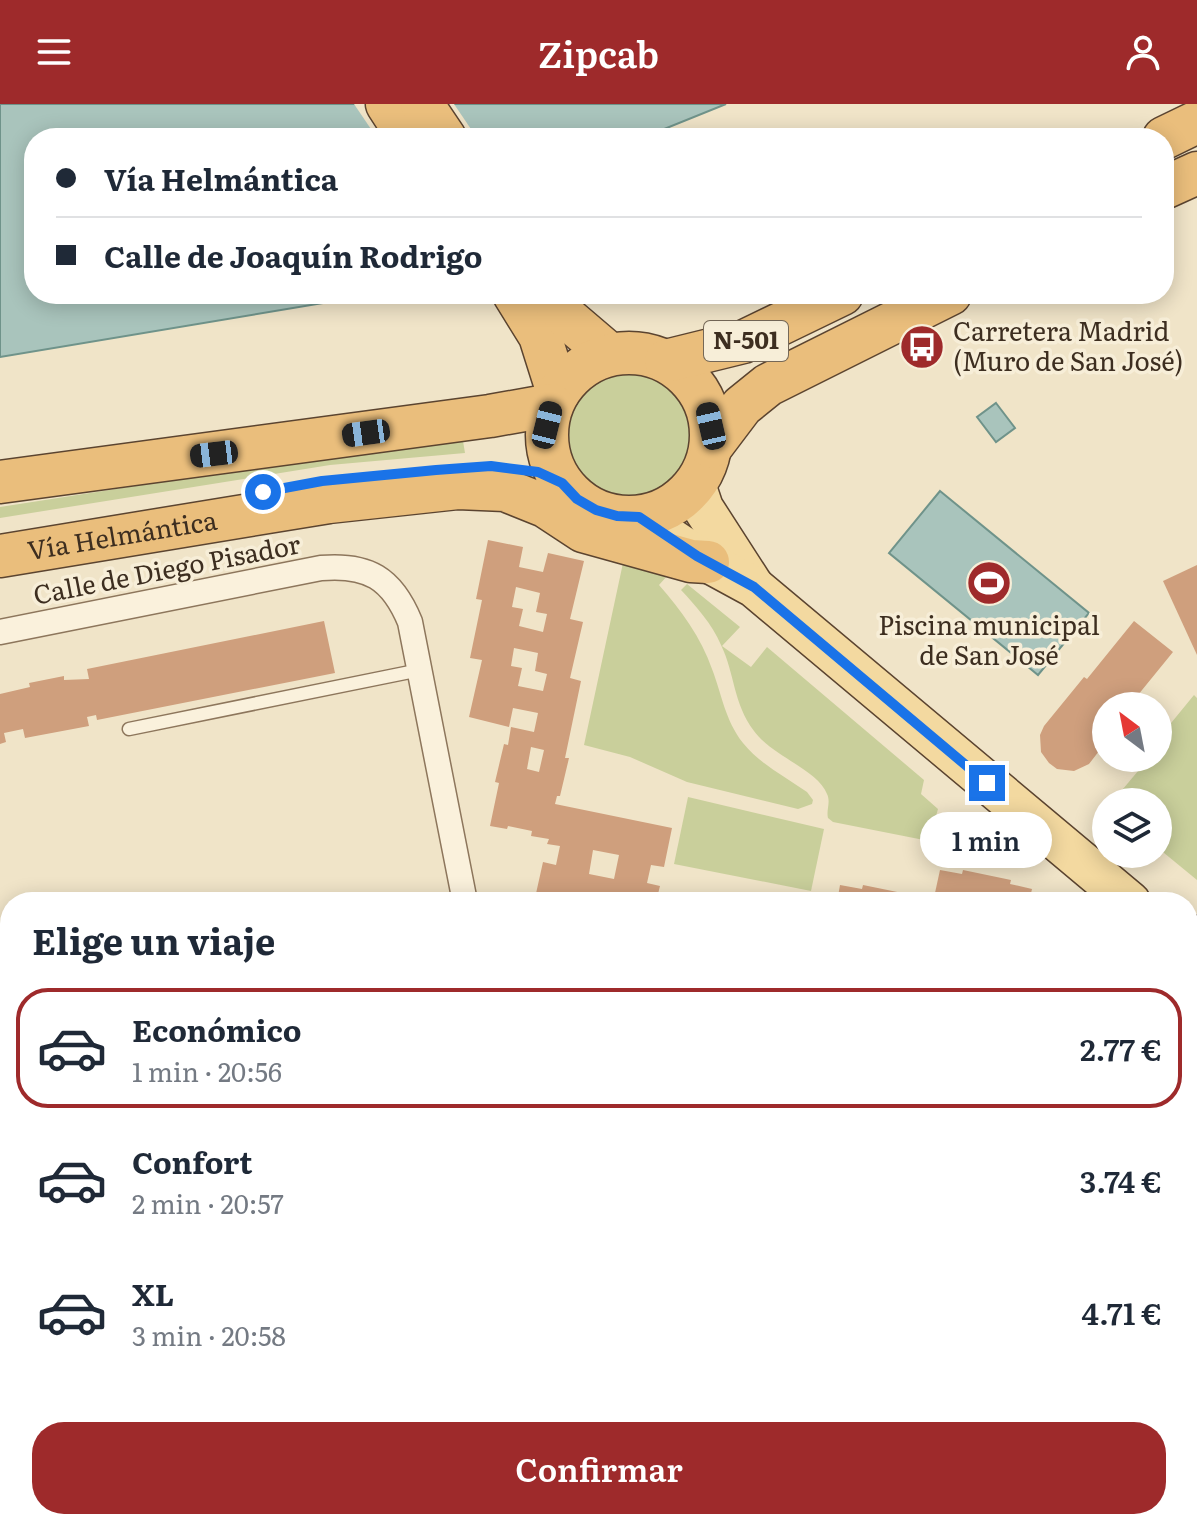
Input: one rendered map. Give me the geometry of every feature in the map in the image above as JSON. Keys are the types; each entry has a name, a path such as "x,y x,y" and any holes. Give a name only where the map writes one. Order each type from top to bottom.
{"highway":[{"path":"387,104 403,128"},
{"path":"422,104 438,128"},
{"path":"1174,133 1197,122"},
{"path":"1174,183 1197,173"},
{"path":"520,304 540,336 555,399"},
{"path":"557,304 568,319 609,354 580,369 555,399 547,425 547,445 552,465 562,483 577,499 596,510 617,516 639,517 678,501 742,406 768,385 930,304"},
{"name":"N-501","path":"666,361 743,342 821,304"},
{"name":"N-501","path":"609,354 638,353 666,361 684,373 702,397 711,426 703,465"},
{"path":"0,482 490,416 555,399"},
{"name":"Vía Helmántica","path":"0,537 322,481 415,471 491,466 538,472 562,483"},
{"name":"Vía Helmántica","path":"0,556 329,502 417,490 469,488 505,490 545,506 583,531 691,561 708,562"}],"main road":[{"path":"703,465 703,508 754,587"},
{"path":"639,517 708,562 754,587 1118,892"}],"street":[{"name":"Calle de Diego Pisador","path":"0,632 321,568 346,566 369,572 388,584 402,601 410,622 420,670"},
{"path":"420,670 463,892"},
{"path":"460,873 477,892"}],"lane":[{"path":"129,729 420,670"}],"green space":[{"path":"628,374 652,379 672,392 685,412 690,436 685,460 672,480 652,493 628,498 604,493 584,480 571,460 566,436 571,412 584,392 604,379"},
{"path":"463,441 465,453 330,465 0,518 0,507 328,456"},
{"path":"623,563 668,575 659,585 683,614 702,646 737,734 757,757 807,792 813,800 812,804 798,809 687,782 630,757 584,745"},
{"path":"687,584 740,627 722,646 751,667 767,647 924,780 921,794 938,809 929,841 833,822 828,818 828,797 822,785 762,740 747,720 717,637 681,590"},
{"path":"1194,695 1197,698 1197,880 1172,859 1172,788 1124,788 1137,772 1172,772 1172,722"},
{"path":"688,797 824,829 811,891 674,864"}],"water":[{"path":"0,104 726,104 667,128 24,128 24,304 317,304 0,357"},
{"path":"996,403 1015,428 996,442 977,417"},
{"name":"Piscina municipal de San José","path":"940,491 1089,613 1038,675 889,553"}],"pier":[{"path":"354,104 454,104 470,128 370,128"}],"building":[{"path":"488,540 523,547 519,567 543,572 548,553 584,561 570,619 583,622 570,678 581,681 565,758 569,758 560,796 557,796 555,804 672,828 664,867 651,865 647,883 660,886 658,892 536,892 543,862 556,865 560,846 547,844 549,839 531,836 532,831 490,826 499,783 495,782 511,727 534,732 538,713 513,708 509,727 469,717 482,660 470,658 482,600 476,599","holes":["516,587 540,593 536,612 547,614 543,632 519,626 523,609 512,607","514,648 538,653 535,671 547,674 543,691 518,686 522,668 511,666","531,747 544,750 539,772 527,769","593,850 619,855 614,879 589,874"]},
{"path":"1197,565 1197,655 1163,581"},
{"path":"324,621 335,673 97,720 96,715 87,717 89,726 25,738 23,729 4,733 6,742 0,744 0,694 30,687 29,683 64,676 64,680 89,679 87,669"},
{"path":"1134,621 1173,652 1140,692 1092,692 1092,760 1074,771 1057,769 1041,752 1040,735 1084,677 1087,679"},
{"path":"940,870 962,874 963,870 1011,880 1010,884 1032,889 1031,892 935,892"},
{"path":"840,885 862,889 863,885 897,892 839,892"}],"place":[{"name":"Carretera Madrid (Muro de San José)","path":"922,347"},
{"name":"Piscina municipal de San José","path":"989,583"}],"route":[{"path":"263,492 322,481 436,470 491,466 538,472 562,483 577,499 596,510 617,516 639,517 697,556 754,587 987,783"}]}
